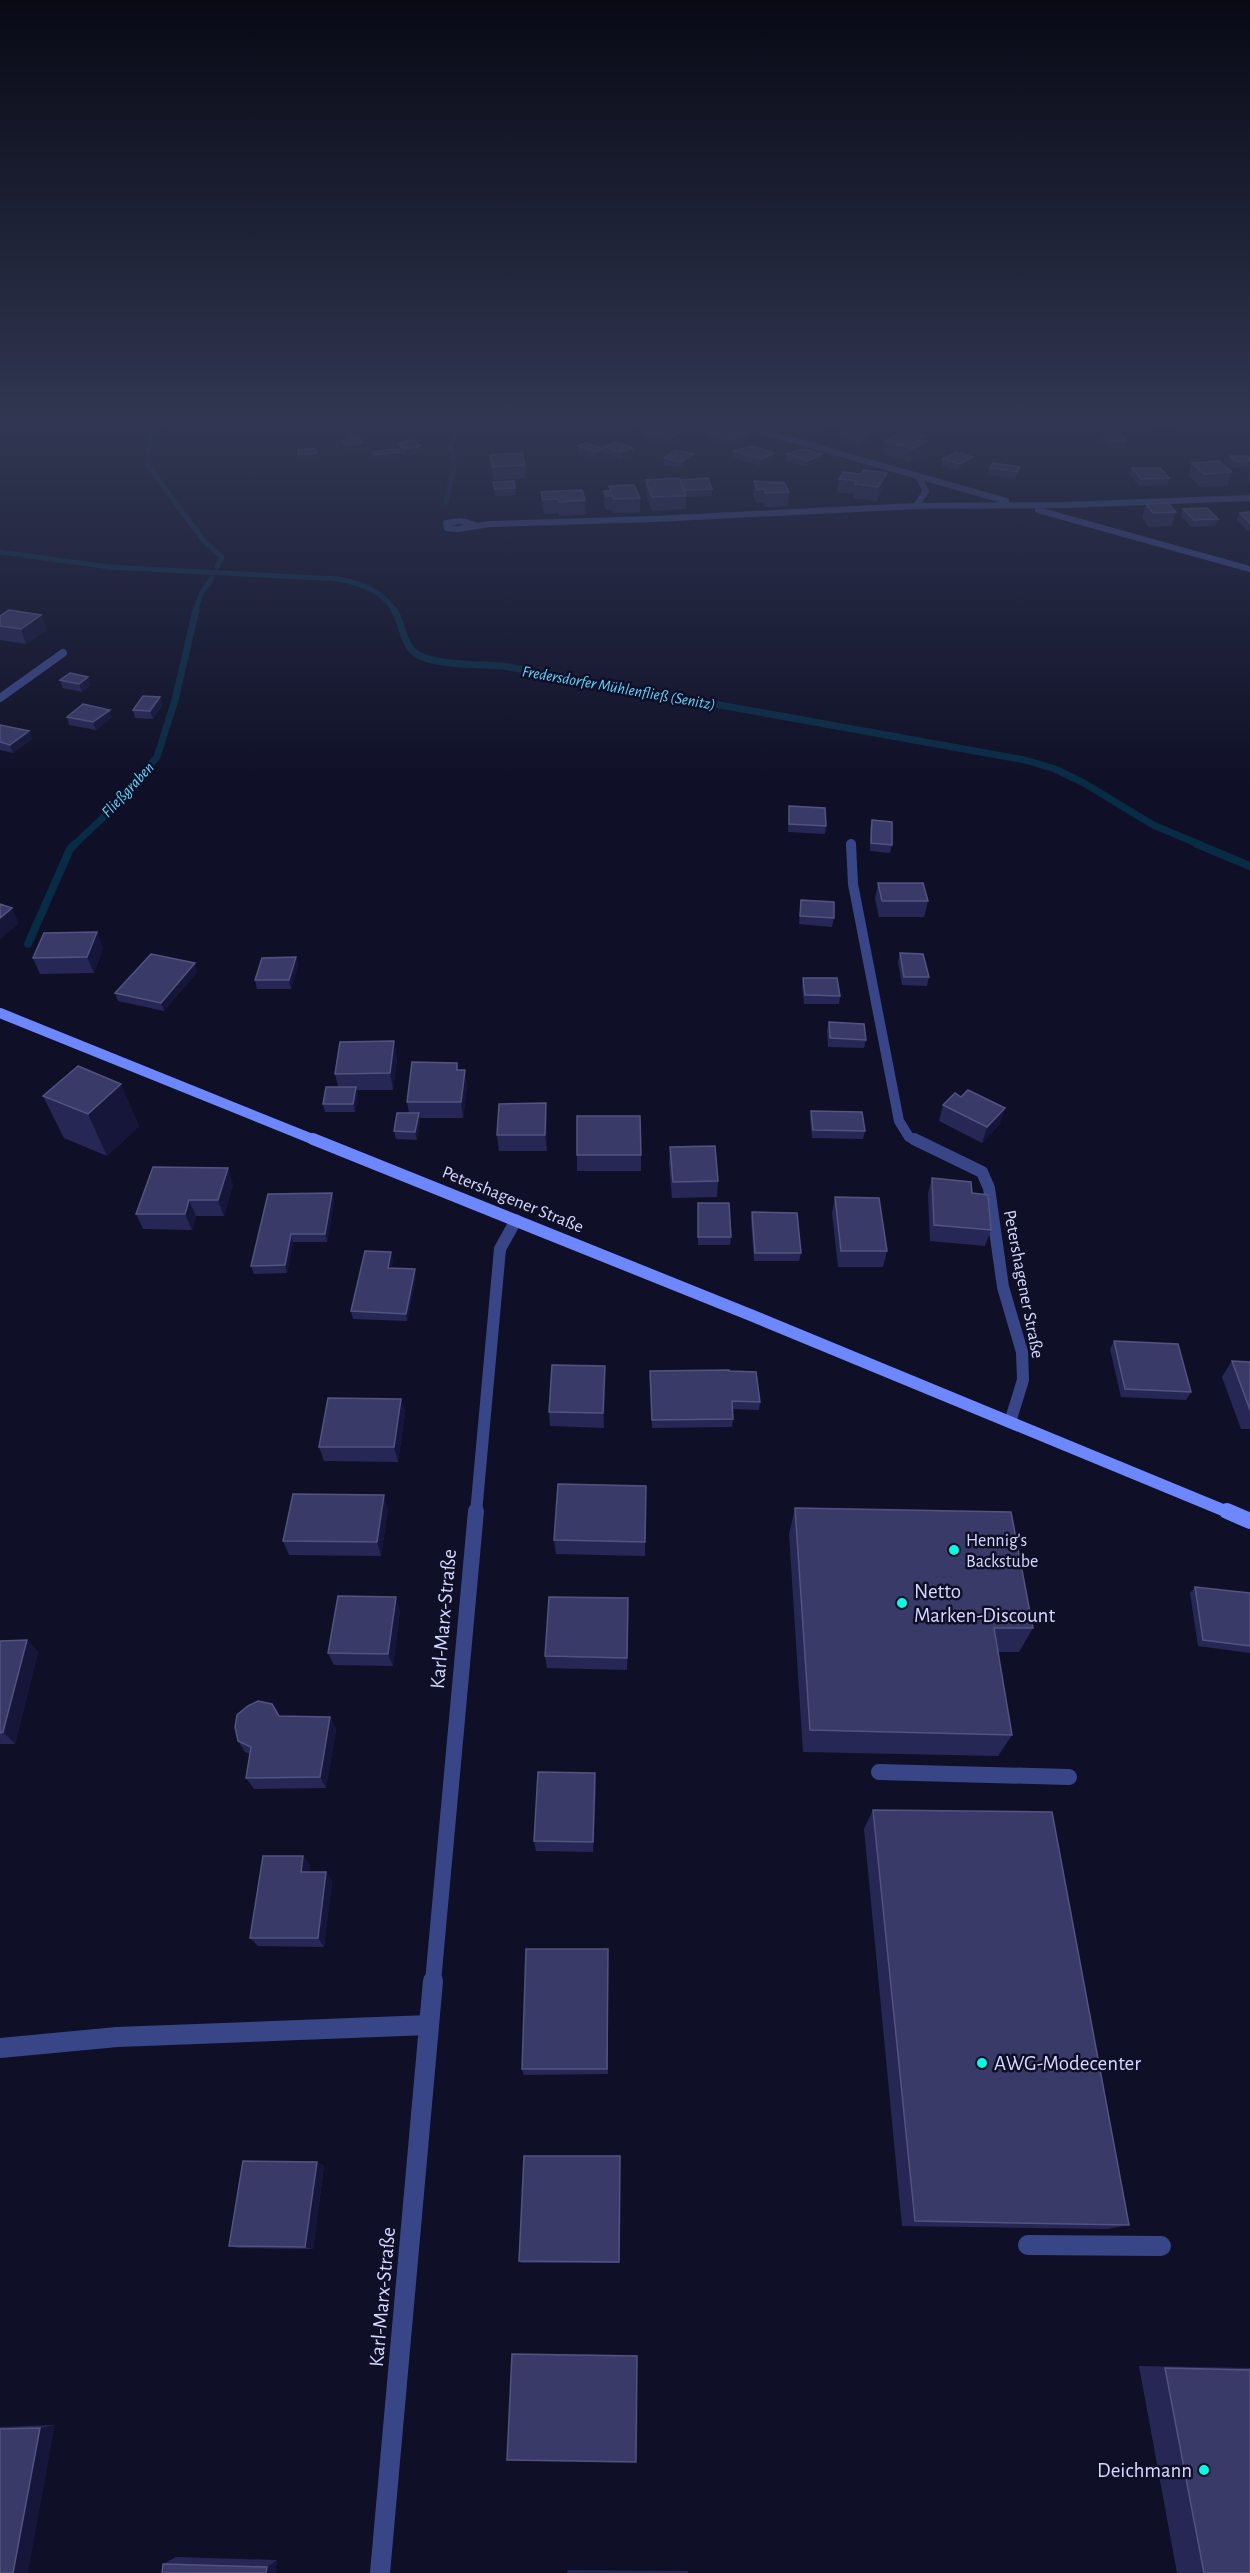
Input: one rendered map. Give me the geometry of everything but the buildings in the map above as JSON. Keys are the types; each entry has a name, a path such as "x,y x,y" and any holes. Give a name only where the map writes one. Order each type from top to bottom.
{"street":[{"path":"1163,545 1250,569"},
{"path":"0,698 63,653"},
{"name":"Petershagener Straße","path":"851,844 853,884 866,938 899,1121 909,1137 982,1172 988,1188 1003,1287 1022,1352 1023,1380 1010,1422"},
{"name":"Petershagener Straße","path":"0,1013 516,1220 1250,1521"},
{"name":"Karl-Marx-Straße","path":"380,2573 500,1249 516,1220"},
{"path":"879,1772 1069,1777"},
{"path":"0,2048 117,2037 429,2025"},
{"path":"1028,2245 1161,2246"}],"waterway":[{"path":"209,545 222,557 217,567"},
{"name":"Fredersdorfer Mühlenfließ (Senitz)","path":"0,552 109,567 338,579 370,589 384,598 395,611"},
{"name":"Fließgraben","path":"195,611 202,592 212,578"},
{"name":"Fließgraben","path":"74,845 108,813 157,757 175,700 196,610"},
{"name":"Fredersdorfer Mühlenfließ (Senitz)","path":"394,610 411,649 428,659 454,664 503,666 1025,760 1055,769 1084,783 1153,825 1201,845"},
{"name":"Fredersdorfer Mühlenfließ (Senitz)","path":"1197,844 1250,866"},
{"name":"Fließgraben","path":"28,944 70,849 74,845"}],"place":[{"name":"Hennig's Backstube","path":"954,1550"},
{"name":"Netto Marken-Discount","path":"902,1603"},
{"name":"AWG-Modecenter","path":"982,2063"},
{"name":"Deichmann","path":"1204,2470"}]}
